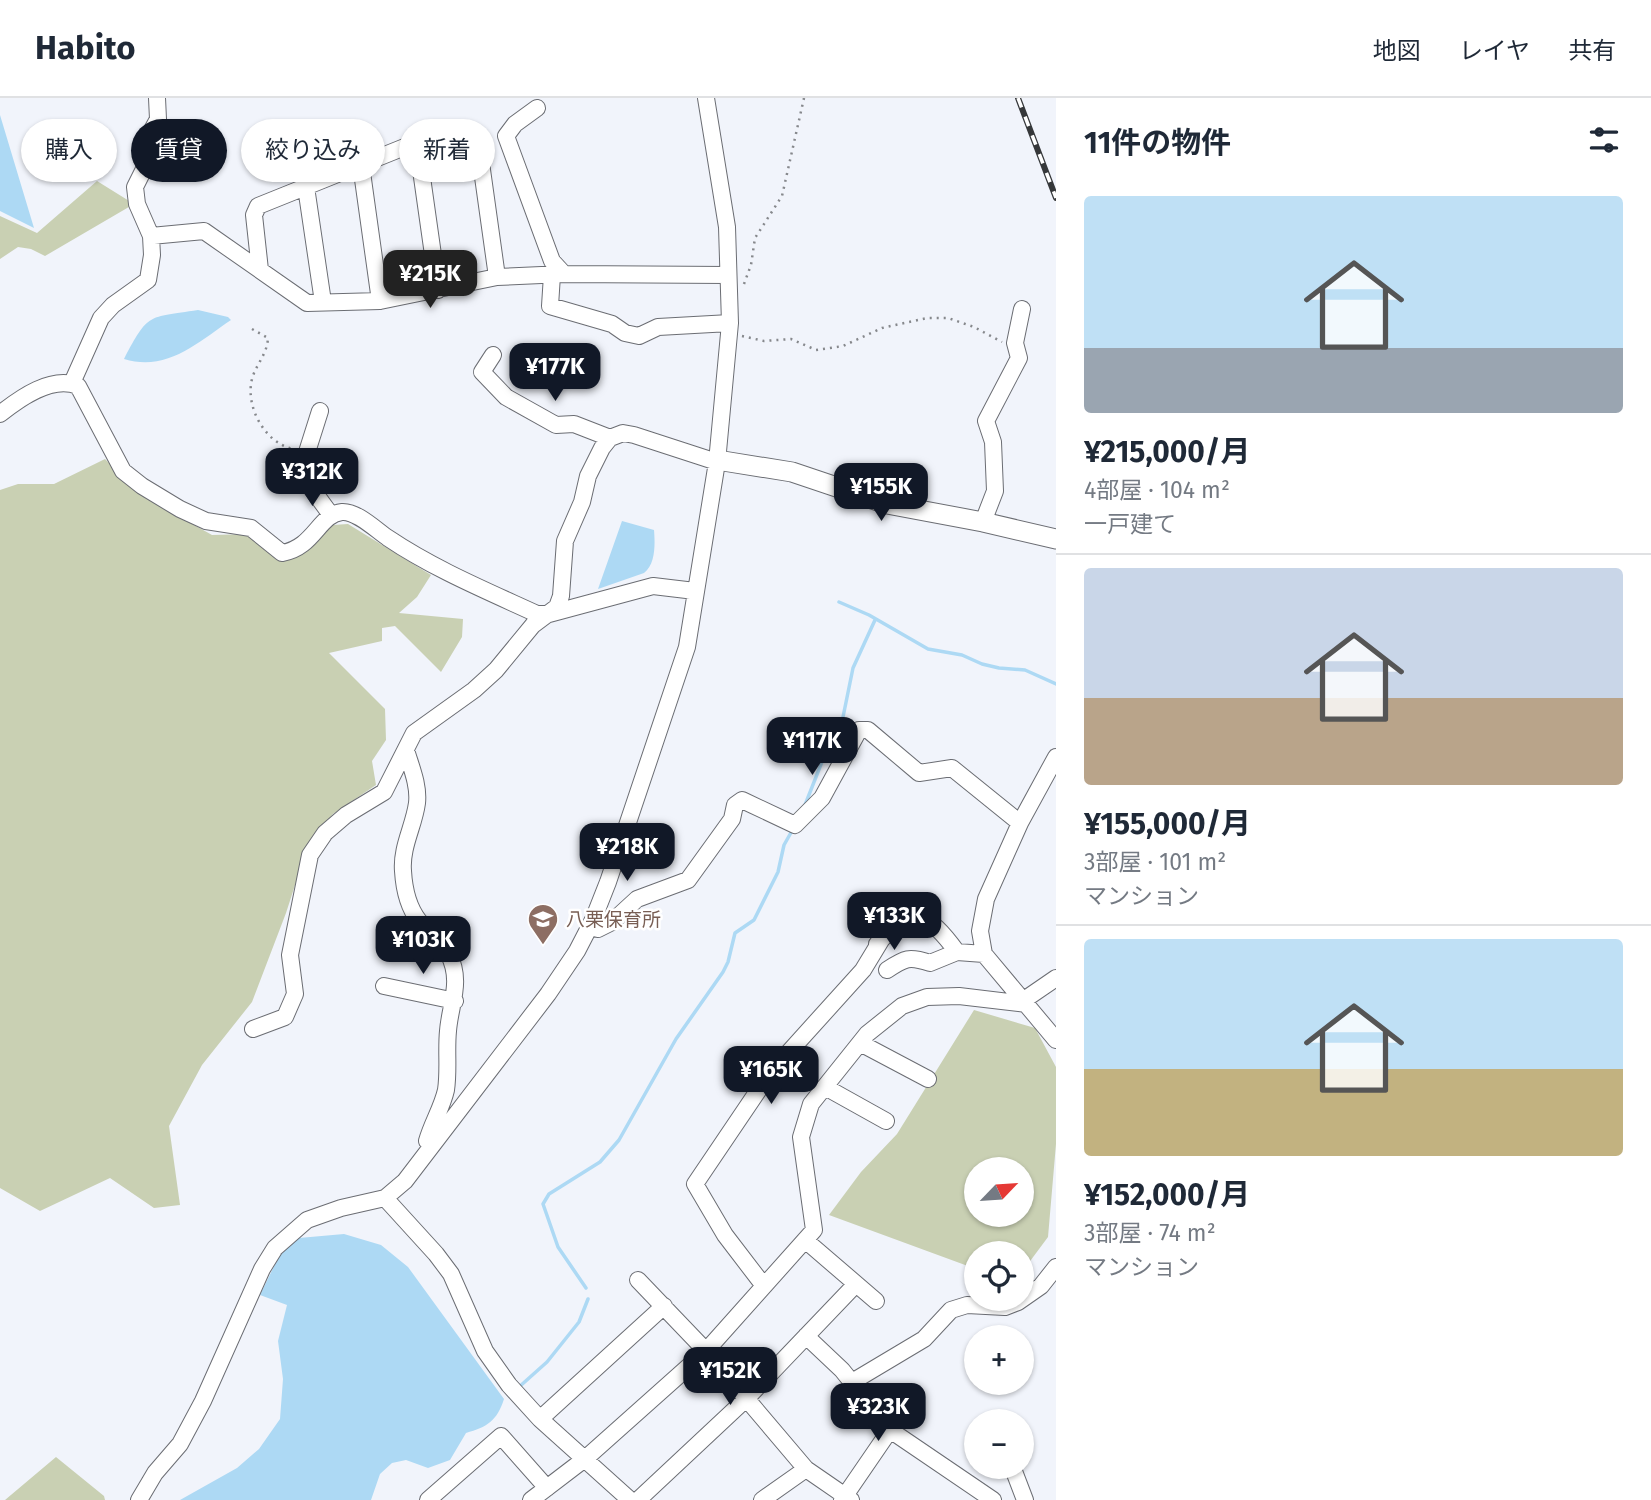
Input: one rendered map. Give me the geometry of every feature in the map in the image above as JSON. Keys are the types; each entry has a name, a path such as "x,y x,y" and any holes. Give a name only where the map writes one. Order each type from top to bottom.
{"street":[{"path":"72,383 101,318 113,305 148,280 152,254 151,236 137,204 135,187 148,161 146,139 158,119 157,98"},
{"path":"139,1500 155,1473 180,1444 203,1401 262,1269 275,1248 307,1220 341,1208 385,1198 405,1181 548,994 577,951 608,882 687,647 717,461 729,328 727,227 706,98"},
{"path":"537,108 515,124 506,136 558,274 550,306 612,324 625,333 639,336 658,327 729,328"},
{"path":"260,270 254,215 258,206 318,182"},
{"path":"363,182 380,301"},
{"path":"423,182 438,290"},
{"path":"484,182 497,277"},
{"path":"306,187 323,302"},
{"path":"151,236 204,231 307,303 380,301 497,277 558,274 728,275"},
{"path":"984,522 995,491 993,442 986,421 1019,358 1015,343 1022,309"},
{"path":"493,355 482,372 506,397 556,425 574,424 610,438"},
{"path":"0,414 20,398 38,390 63,382 72,383 78,386 123,471 180,509 206,521 251,528 282,553 301,548 331,515 344,512 356,516 390,540 440,568 537,614 549,614 653,586 695,591"},
{"path":"320,411 307,452 312,489 331,515"},
{"path":"253,1029 285,1017 295,994 290,955 310,855 325,833 346,815 384,792 414,733 474,691 496,670 533,625 557,607 561,596 565,541 582,502 588,476 610,438 623,433 634,435 717,461 792,472 887,504 1056,539"},
{"path":"589,927 598,929 612,922 637,899 688,880 732,819 735,805 742,800 795,825 822,798 859,730 868,730 919,773 952,768 1020,824"},
{"path":"406,750 417,787 417,803 402,868 408,901 418,920 441,942 450,956 455,983 455,1001 448,1030 445,1091 439,1114 428,1137 425,1154"},
{"path":"1056,757 1020,824 986,899 980,931 984,954 1056,1040"},
{"path":"836,986 883,937 901,921 913,916 928,920 957,952"},
{"path":"764,1286 726,1235 695,1184 770,1073 863,970 883,937"},
{"path":"887,970 903,959 930,963 957,952 984,954"},
{"path":"531,1500 586,1458 706,1351 814,1230 801,1137 811,1104 867,1034 902,1006 927,997 959,996 1026,1002 1056,978"},
{"path":"384,986 455,1001"},
{"path":"860,1043 928,1079"},
{"path":"825,1087 886,1121"},
{"path":"385,1198 451,1274 485,1351 509,1385 540,1419 630,1500"},
{"path":"805,1240 876,1301"},
{"path":"852,1382 924,1339 951,1310 967,1305 1005,1307 1018,1302 1041,1286 1056,1267"},
{"path":"638,1280 706,1351 806,1469 846,1499 890,1430"},
{"path":"638,1500 747,1398 856,1284"},
{"path":"540,1419 663,1306"},
{"path":"806,1336 852,1382 890,1430 993,1500"},
{"path":"428,1500 501,1436 547,1488"},
{"path":"762,1500 806,1469"},
{"path":"1017,1479 1025,1500"}],"path":[{"path":"729,303 743,287 751,265 755,238 782,196 804,98"},
{"path":"729,328 764,341 790,339 816,350 843,346 882,328 927,318 948,318 974,327 1002,342 1015,343"},
{"path":"251,329 268,338 267,350 253,375 251,387 254,410 266,434 281,447 307,452"}],"green space":[{"path":"96,182 134,204 45,256 31,249 18,247 0,259 0,216 37,233"},
{"path":"105,459 141,495 212,535 249,534 299,554 333,525 348,524 431,575 417,597 399,613 463,619 462,637 441,672 395,626 382,628 382,641 329,653 385,709 386,740 372,761 376,785 333,814 306,851 252,1002 202,1065 169,1126 180,1205 154,1208 110,1178 40,1211 0,1188 0,490 18,484 54,484"},
{"path":"974,1010 1035,1028 1056,1067 1056,1144 1048,1237 1034,1256 1034,1241 964,1241 964,1265 829,1215 861,1172 897,1134"},
{"path":"56,1457 104,1496 105,1500 5,1500"}],"water":[{"path":"0,115 34,228 0,211"},
{"path":"198,310 231,320 194,346 168,358 154,362 124,359 139,333 151,320 168,314"},
{"path":"622,521 654,530 653,559 644,573 598,589"},
{"path":"344,1234 381,1245 408,1267 504,1399 498,1413 485,1425 466,1433 450,1460 428,1468 406,1460 392,1463 380,1474 371,1500 180,1500 237,1468 259,1449 280,1419 283,1379 278,1341 287,1305 260,1295 280,1254 299,1238"}],"waterway":[{"path":"839,602 869,615 928,649 962,655 999,668 1025,670 1056,684"},
{"path":"805,805 843,717 853,668 875,620"},
{"path":"586,1288 558,1247 543,1204 549,1194 600,1162 619,1140 676,1039 723,972 735,933 754,920 778,872 784,845 793,829"},
{"path":"519,1387 547,1362 579,1322 588,1299"}],"railway":[{"path":"1018,98 1056,198"}],"place":[{"name":"八栗保育所","path":"543,946"}]}
